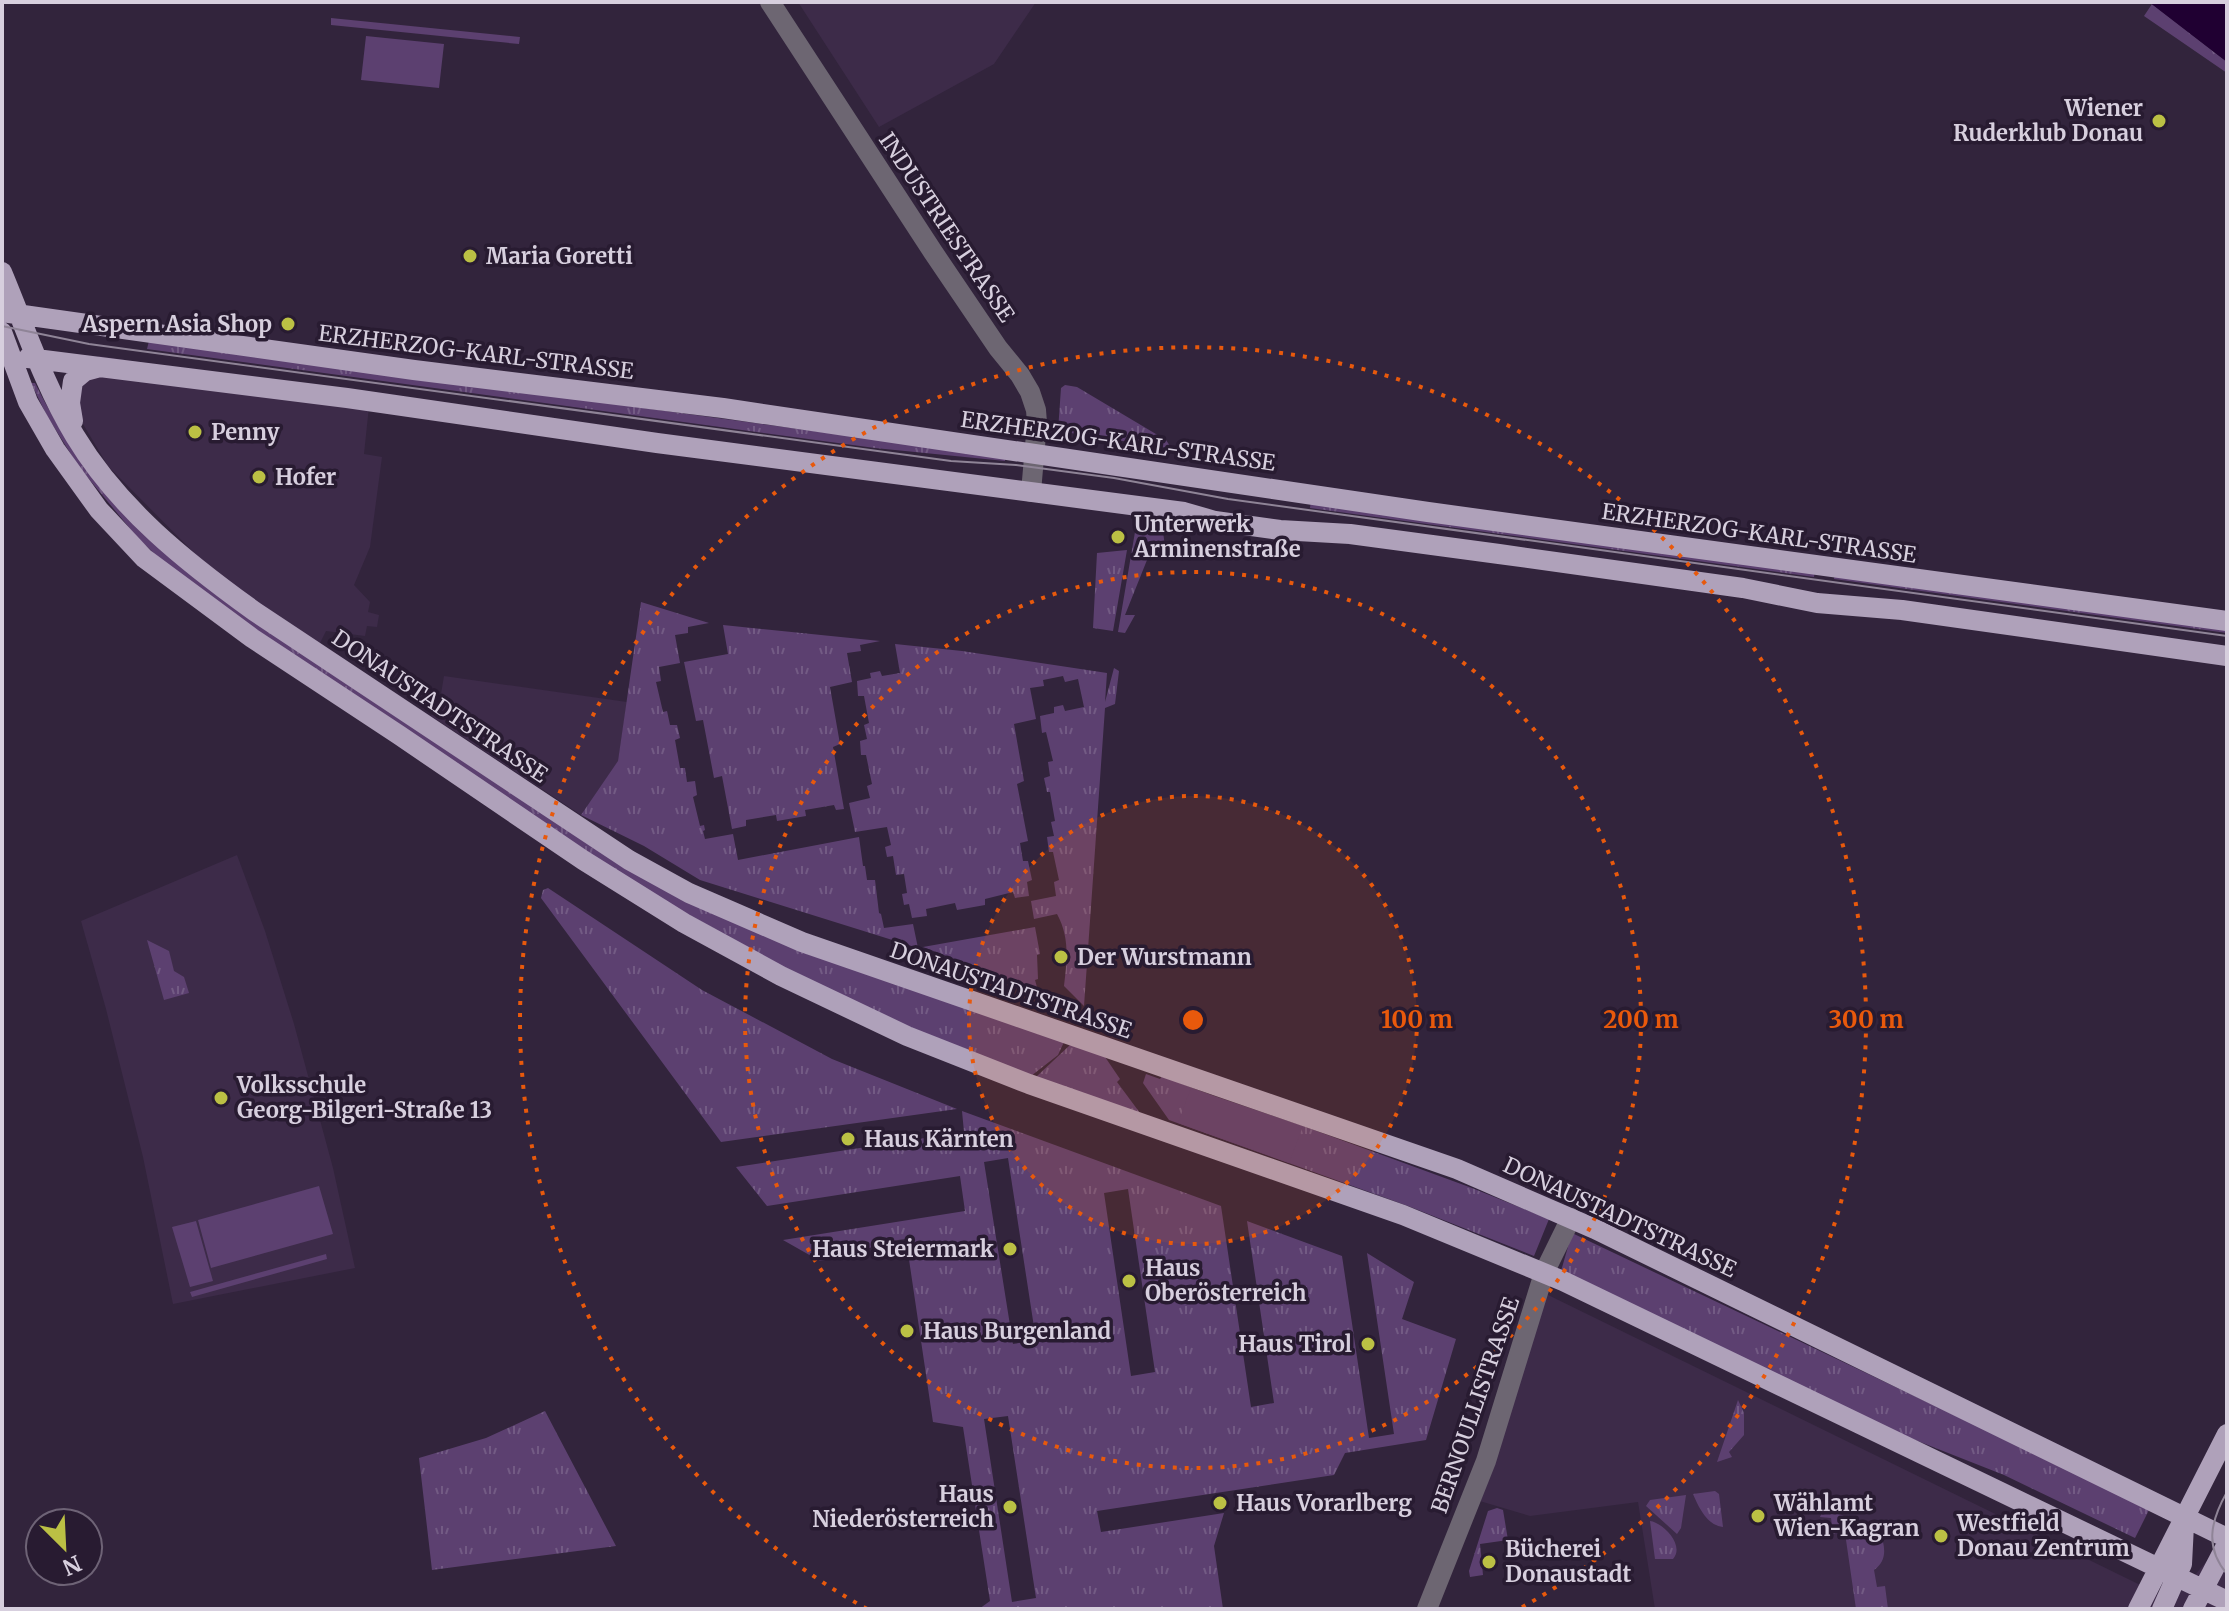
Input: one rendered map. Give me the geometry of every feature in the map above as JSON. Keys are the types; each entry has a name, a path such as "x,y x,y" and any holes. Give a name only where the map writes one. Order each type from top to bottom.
{"main road":[{"name":"DONAUSTADTSTRASSE","path":"2,272 11,313 38,359 75,436 152,531 196,569 629,860 689,893 802,942 1457,1169 1571,1218 2227,1538"},
{"name":"ERZHERZOG-KARL-STRASSE","path":"11,313 414,370 723,408 1428,512 2227,621"},
{"path":"2,332 6,354 28,402 55,449 99,510 144,558 252,638 583,860 684,923 781,976 907,1036 1075,1101 1403,1215 1544,1273 2227,1601"},
{"path":"6,354 1184,512 1215,521 1280,530 1350,534 1484,552 1743,588 1817,603 1902,610 2227,656"},
{"path":"75,436 71,387 77,376 100,367"},
{"path":"2162,1609 2168,1573 2185,1517 2227,1434"},
{"path":"2193,1609 2227,1544"},
{"path":"2138,1609 2168,1573"}],"street":[{"name":"INDUSTRIESTRASSE","path":"770,2 933,252 1020,375 1036,410 1031,492"},
{"name":"BERNOULLISTRASSE","path":"1427,1609 1486,1461 1544,1273 1571,1218"}],"shaded area":[{"path":"798,2 1036,2 994,64 879,127"},
{"path":"2149,2 2227,2 2227,62"},
{"path":"99,356 370,397 364,454 382,457 370,547 354,585 370,602 368,612 379,615 377,627 367,626 365,636 326,631 319,645 217,576 108,466 80,419 74,369"},
{"path":"444,676 627,702 618,762 581,815 431,716 440,700"},
{"name":"Volksschule Georg-Bilgeri-Straße 13","path":"237,855 294,1024 333,1168 355,1268 173,1304 143,1157 81,921"},
{"path":"1544,1293 2173,1601 2227,1537 2227,1609 1655,1609 1638,1502 1530,1516 1473,1499"}],"green space":[{"path":"2152,4 2227,62 2227,73 2144,16"},
{"path":"331,18 520,37 519,44 331,25"},
{"path":"366,36 444,44 439,88 361,80"},
{"path":"149,341 1005,457 1005,461 875,448 147,349"},
{"path":"31,383 35,383 66,438 104,490 586,841 1064,1042 1058,1055 1031,1076 905,1026 778,964 682,911 606,864 241,620 160,559 137,537 79,467 47,416"},
{"path":"1065,385 1077,387 1166,440 1170,446 1058,431 1061,388"},
{"path":"1311,500 1815,569 1814,577 1310,508"},
{"path":"1138,528 1163,532 1165,546 1160,554 1149,555 1125,615 1135,615 1125,633 1118,632 1135,532"},
{"path":"1127,550 1113,631 1093,628 1097,553"},
{"path":"1835,571 2227,625 2227,633 1834,579"},
{"path":"641,602 709,623 688,627 688,633 675,635 680,663 659,667 661,681 656,682 663,712 667,711 670,725 677,725 680,738 675,740 680,768 685,768 687,782 695,781 697,795 693,797 700,826 704,825 705,839 733,834 738,860 859,837 867,880 875,880 884,928 913,924 918,948 700,880 644,846 581,815 618,761"},
{"path":"723,625 880,641 860,645 861,651 847,653 852,682 830,687 840,744 833,747 844,809 836,810 834,805 805,810 806,816 777,821 776,815 746,820 746,826 732,829 722,776 714,778 703,720 696,721 684,662 728,654"},
{"path":"895,644 1107,673 1105,702 1114,668 1119,671 1115,704 1105,708 1084,1006 1064,986 1066,940 1057,914 1034,919 1031,901 1056,896 1054,882 1059,880 1053,852 1049,852 1047,837 1054,836 1051,822 1055,821 1044,778 1050,776 1048,762 1053,761 1046,732 1042,733 1040,716 1054,713 1054,707 1063,705 1065,711 1084,707 1078,679 1065,682 1063,676 1043,680 1044,686 1030,688 1036,719 1014,724 1024,781 1017,784 1028,841 1020,843 1023,861 1028,861 1032,880 1027,882 1029,896 1015,898 1013,892 985,899 985,905 957,910 955,903 926,909 927,916 912,918 909,904 904,905 902,894 907,893 904,874 896,875 893,856 887,857 885,847 891,845 887,827 855,832 849,803 870,798 867,786 872,784 866,755 861,755 860,741 867,739 864,725 869,723 864,696 858,696 857,681 871,678 870,673 880,671 882,676 900,673"},
{"path":"548,888 702,990 832,1059 957,1109 721,1142 541,898 543,890"},
{"path":"1035,927 1040,954 1037,955 1038,979 1035,980 1038,991 923,947"},
{"path":"147,940 169,951 174,971 184,977 189,993 164,1000"},
{"path":"1070,1045 1103,1054 1120,1079 1117,1082 1140,1113 1036,1077"},
{"path":"1146,1074 1160,1079 1162,1076 1249,1110 1303,1126 1549,1219 1534,1256 1408,1206 1169,1120 1143,1083"},
{"path":"1191,1088 1303,1126 1289,1163 1178,1123"},
{"path":"962,1111 1221,1206 1251,1407 1274,1403 1247,1221 1342,1256 1369,1438 1394,1434 1367,1253 1414,1282 1402,1319 1456,1339 1426,1440 1345,1453 1334,1475 1097,1511 1101,1532 1224,1513 1214,1546 1223,1609 979,1609 990,1601 963,1427 933,1422 906,1239 882,1242 857,1254 820,1261 783,1240 965,1211 960,1176 767,1206 736,1167 964,1132","holes":["1008,1158 1036,1340 1013,1344 984,1162","1128,1189 1155,1372 1131,1376 1104,1193","1008,1416 1036,1598 1012,1602 984,1419"]},
{"path":"319,1186 333,1234 211,1268 198,1220"},
{"path":"196,1221 213,1281 190,1287 172,1227"},
{"path":"1572,1233 2141,1504 2149,1510 2135,1538 2004,1475 1872,1423 1561,1271"},
{"path":"326,1254 327,1259 192,1297 190,1292"},
{"path":"1738,1400 1744,1413 1744,1435 1729,1452 1732,1457 1717,1462"},
{"path":"545,1411 616,1546 432,1570 419,1458 486,1438"},
{"path":"1715,1491 1719,1494 1723,1527 1708,1519 1693,1494"},
{"path":"1686,1495 1681,1528 1677,1534 1646,1506 1650,1500"},
{"path":"1828,1509 1880,1532 1884,1552 1882,1562 1874,1570 1877,1587 1885,1586 1888,1609 1856,1609 1845,1533 1833,1534 1831,1518 1820,1517 1823,1510"},
{"path":"1503,1510 1508,1540 1480,1544 1483,1575 1470,1577 1469,1571 1488,1511"},
{"path":"1650,1521 1661,1526 1675,1542 1673,1559 1655,1559"}],"tram line":[{"path":"2,326 89,344 951,461 1016,465 1114,478 1228,499 2227,636"},
{"path":"2227,1492 2212,1533 2215,1554 2227,1574"}],"place":[{"name":"Wiener Ruderklub Donau","path":"2159,121"},
{"name":"Maria Goretti","path":"470,256"},
{"name":"Aspern Asia Shop","path":"288,324"},
{"name":"Penny","path":"195,432"},
{"name":"Hofer","path":"259,477"},
{"name":"Unterwerk Arminenstraße","path":"1118,537"},
{"name":"Der Wurstmann","path":"1061,957"},
{"name":"Volksschule Georg-Bilgeri-Straße 13","path":"221,1098"},
{"name":"Haus Kärnten","path":"848,1139"},
{"name":"Haus Steiermark","path":"1010,1249"},
{"name":"Haus Oberösterreich","path":"1129,1281"},
{"name":"Haus Burgenland","path":"907,1331"},
{"name":"Haus Tirol","path":"1368,1344"},
{"name":"Haus Vorarlberg","path":"1220,1503"},
{"name":"Haus Niederösterreich","path":"1010,1507"},
{"name":"Wählamt Wien-Kagran","path":"1758,1516"},
{"name":"Westfield Donau Zentrum","path":"1941,1536"},
{"name":"Bücherei Donaustadt","path":"1489,1562"}]}
